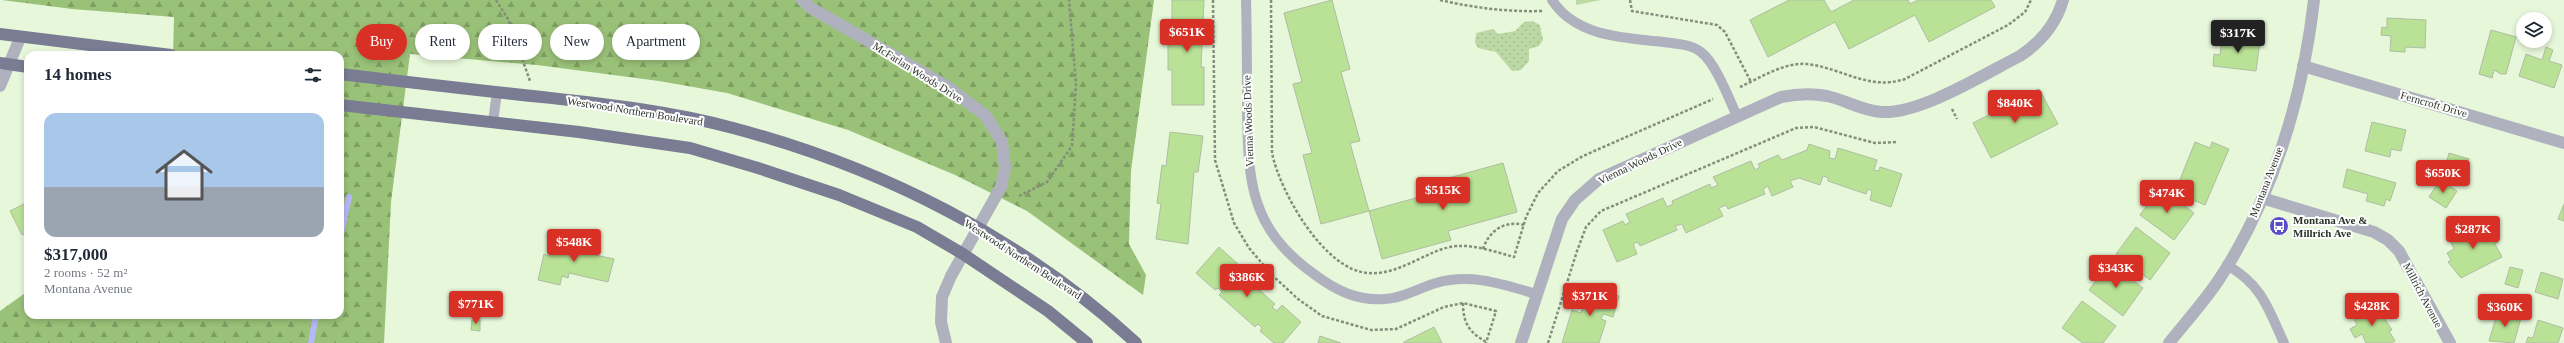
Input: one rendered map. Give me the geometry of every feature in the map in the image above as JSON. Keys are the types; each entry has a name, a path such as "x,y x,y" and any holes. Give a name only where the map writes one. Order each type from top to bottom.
{"main road":[{"path":"0,34 20,38 135,51"},
{"path":"5,64 24,66"},
{"name":"Westwood Northern Boulevard","path":"344,74 536,96 660,112 732,127 846,164 922,198 979,227 1068,286 1136,343"},
{"path":"344,105 493,122 690,148 839,195 917,227 963,254 1048,311 1087,343"}],"street":[{"name":"McFarlan Woods Drive","path":"802,0 811,8 948,87 986,116 1002,142 1005,168 1000,187 963,254 942,297 941,322 946,343"},
{"name":"Vienna Woods Drive","path":"1521,343 1562,219 1575,200 1588,187 1610,173 1771,100 1797,94 1827,96 1868,110 1883,112 1917,107 2020,56 2034,46 2047,33 2056,18 2063,0"},
{"name":"Montana Avenue","path":"2169,343 2217,282 2262,198 2285,132 2303,66 2314,0"},
{"path":"0,86 5,64 20,38"},
{"name":"Ferncroft Drive","path":"2303,66 2564,143"},
{"name":"Millrich Avenue","path":"2262,198 2374,232 2388,240 2399,251 2408,264 2413,279 2450,343"}],"lane":[{"name":"Vienna Woods Drive","path":"1246,0 1248,162 1253,194 1265,222 1282,247 1297,262 1342,293 1364,298 1384,299 1459,278 1482,279 1536,294"},
{"path":"1552,0 1558,10 1594,31 1612,36 1686,45 1702,52 1710,62 1737,116"},
{"path":"493,122 497,92"},
{"path":"2227,265 2242,273 2260,292 2284,343"}],"path":[{"path":"496,0 508,19 536,96"},
{"path":"1019,196 1047,182 1072,146 1076,84 1069,0"},
{"path":"1213,0 1215,160 1234,223 1249,248 1298,300 1322,316 1346,325 1371,330 1396,329 1444,307 1463,303 1496,311 1486,343 1468,329 1463,315 1463,303"},
{"path":"1271,0 1272,153 1276,171 1294,209 1317,241 1346,265 1367,274 1389,272 1456,246 1483,249 1514,256 1524,225 1538,194 1558,171 1583,156 1790,65 1806,64 1872,83 1890,84 1905,79 2008,25 2024,12 2031,0"},
{"path":"1440,0 1477,8 1501,11 1558,10"},
{"path":"1548,343 1586,227 1601,211 1796,128 1814,127 1875,143 1896,142"},
{"path":"1483,249 1487,239 1495,230 1505,225 1524,225"}],"green space":[{"path":"2,0 1154,0 1131,171 1129,244 1146,275 1143,295 1027,211 955,175 848,130 727,93 659,81 537,65 479,60 542,60 542,24 478,24 478,60 470,59 470,24 415,24 415,54 410,54 391,202 384,343 0,343 0,311 24,294 24,319 344,319 344,51 173,51 174,17 72,9"},
{"path":"1576,0 1601,0 1576,5"},
{"path":"1532,21 1540,25 1543,40 1539,46 1529,49 1529,61 1521,70 1512,71 1496,52 1478,48 1475,43 1476,33 1493,29 1498,34 1515,31 1524,22"}],"building":[{"path":"1172,0 1204,0 1201,67 1204,67 1204,105 1172,105 1172,70 1168,70 1168,31 1172,31"},
{"path":"1332,0 1350,69 1341,72 1360,141 1350,143 1369,211 1321,224 1303,155 1312,153 1293,84 1302,82 1284,13"},
{"path":"1789,0 1824,0 1831,12 1854,0 1908,0 1910,4 1918,0 1991,0 1995,7 1929,42 1915,15 1849,49 1835,22 1768,57 1750,20"},
{"path":"2387,18 2426,20 2425,48 2405,47 2405,52 2390,51 2391,36 2381,35 2382,27 2387,28"},
{"path":"2491,30 2516,37 2506,74 2501,74 2494,70 2492,78 2479,74"},
{"path":"2222,37 2260,41 2256,71 2213,66 2214,54 2220,55"},
{"path":"2546,48 2548,48 2553,50 2549,61 2562,65 2554,88 2519,76 2526,54 2542,60"},
{"path":"2039,89 2058,124 1991,158 1973,123"},
{"path":"2372,122 2406,130 2401,151 2391,149 2390,157 2365,151"},
{"path":"1170,132 1203,136 1198,172 1194,172 1188,244 1156,239 1161,204 1157,203 1162,165 1166,166"},
{"path":"2195,142 2210,148 2212,142 2229,149 2205,205 2188,198 2190,193 2177,187"},
{"path":"1809,144 1830,151 1829,158 1835,159 1838,148 1877,160 1874,170 1879,171 1880,167 1902,174 1891,207 1870,200 1872,191 1868,189 1866,194 1828,181 1828,178 1823,176 1820,185 1799,178 1790,181 1793,187 1772,196 1768,186 1763,189 1765,194 1728,209 1726,205 1719,208 1723,216 1686,233 1682,224 1675,226 1677,230 1640,246 1638,242 1633,244 1637,254 1617,262 1603,230 1623,221 1625,225 1630,222 1626,214 1663,198 1667,207 1673,204 1672,201 1710,184 1711,188 1718,185 1713,177 1751,161 1755,170 1760,167 1758,164 1778,155 1782,160 1807,150"},
{"path":"2449,153 2469,159 2462,182 2443,176"},
{"path":"1503,163 1517,212 1448,231 1451,240 1382,259 1369,211 1437,192 1434,182"},
{"path":"2347,169 2396,183 2390,201 2386,199 2384,206 2366,201 2368,194 2343,187"},
{"path":"2440,180 2457,191 2446,208 2429,197"},
{"path":"2160,188 2194,213 2174,240 2140,215"},
{"path":"24,204 24,234 22,235 10,211"},
{"path":"2564,204 2564,221 2558,219"},
{"path":"2477,223 2480,230 2489,226 2498,242 2495,244 2502,257 2461,278 2448,262 2451,260 2447,253 2454,249 2449,238"},
{"path":"2136,227 2170,253 2150,280 2116,254"},
{"path":"553,239 597,249 596,255 614,259 608,282 569,273 568,278 562,276 560,285 538,280 544,254 549,256"},
{"path":"1219,247 1239,265 1233,272 1237,275 1239,272 1275,304 1272,307 1277,311 1282,305 1301,322 1283,343 1274,343 1260,331 1262,328 1258,324 1255,327 1219,295 1222,292 1218,288 1215,290 1196,273"},
{"path":"2109,263 2143,288 2123,316 2089,290"},
{"path":"2510,267 2523,270 2518,288 2505,284"},
{"path":"2541,272 2563,279 2558,299 2535,292"},
{"path":"1586,285 1619,296 1613,317 1603,314 1601,319 1606,321 1599,343 1562,343 1572,310 1581,313 1583,308 1579,307"},
{"path":"2082,301 2116,326 2103,343 2083,343 2062,328"},
{"path":"2375,304 2392,330 2389,331 2395,341 2391,343 2366,343 2362,334 2355,338 2350,329 2357,325 2353,317"},
{"path":"2498,311 2521,318 2514,343 2489,341"},
{"path":"472,320 480,320 480,331 471,330"},
{"path":"2538,320 2563,328 2558,343 2526,343 2528,337 2533,338"},
{"path":"1434,327 1442,343 1404,343 1404,342"},
{"path":"1320,336 1341,343 1318,343"}],"waterway":[{"path":"344,219 349,197"},
{"path":"311,343 315,319"}],"place":[{"name":"Montana Ave & Millrich Ave","path":"2279,226"}]}
